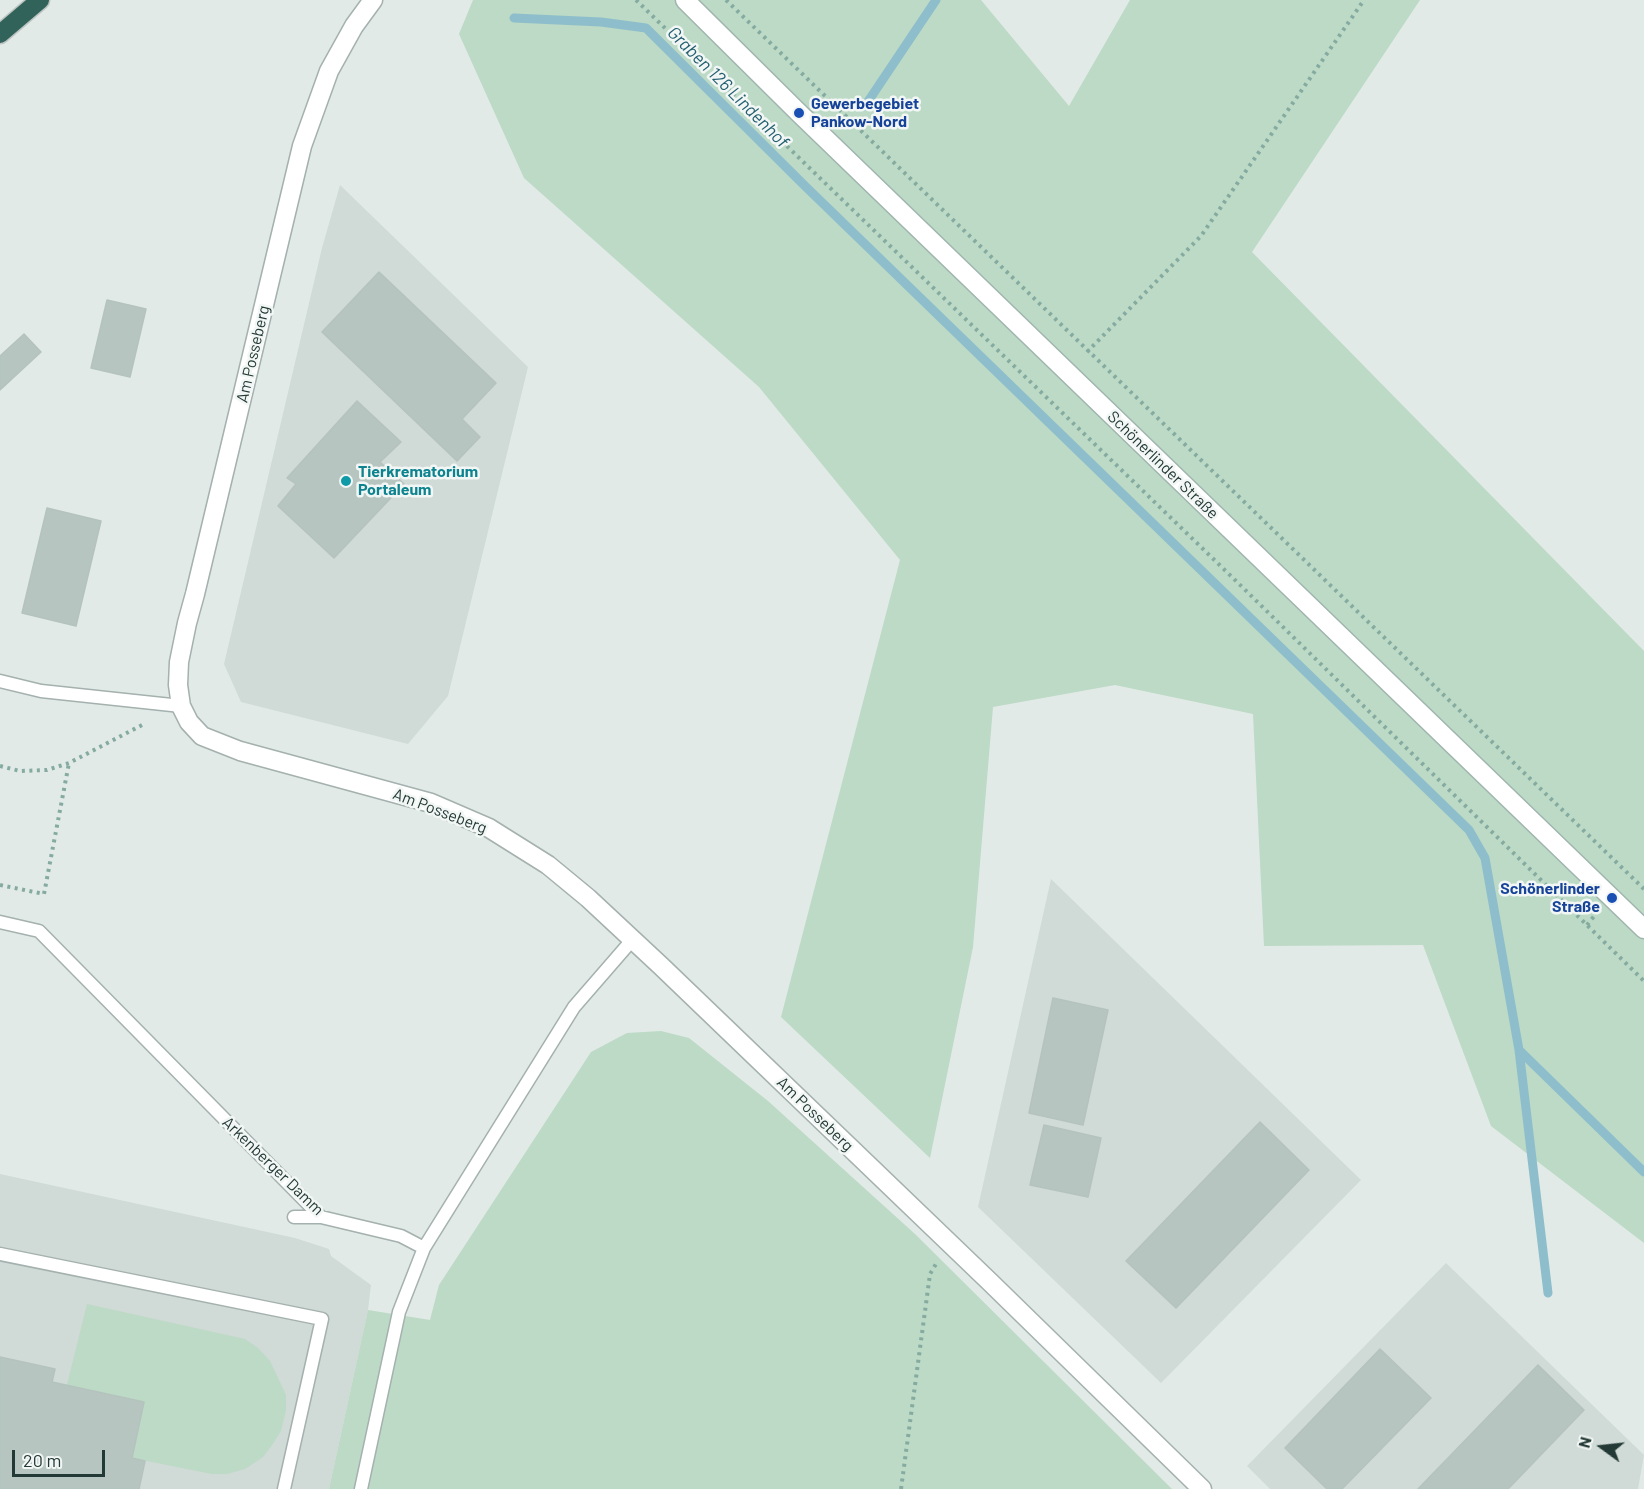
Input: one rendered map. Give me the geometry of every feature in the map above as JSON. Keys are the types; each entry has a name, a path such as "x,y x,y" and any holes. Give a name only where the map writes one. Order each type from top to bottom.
{"highway":[{"path":"0,34 40,0"}],"street":[{"name":"Am Posseberg","path":"373,0 354,26 329,71 302,146 179,662 178,685 181,705 189,722 202,736 221,744 430,803 489,828 548,865 633,939 1202,1489"},
{"name":"Schönerlinder Straße","path":"685,0 799,113 1644,929"}],"lane":[{"path":"0,681 41,691 181,705"},
{"name":"Arkenberger Damm","path":"0,922 39,931 321,1217 401,1236 424,1248"},
{"path":"361,1489 399,1312 424,1248 573,1006 633,939"},
{"path":"294,1217 321,1217"},
{"path":"0,1254 321,1319 284,1489"}],"path":[{"path":"636,0 1233,578 1643,980"},
{"path":"726,0 1644,889"},
{"path":"1087,351 1201,236 1364,0"},
{"path":"662,25 668,17"},
{"path":"0,766 21,771 47,770 69,763 181,705"},
{"path":"0,885 44,894 69,763"},
{"path":"1587,925 1595,915"},
{"path":"901,1489 930,1274 948,1242"}],"shaded area":[{"path":"340,185 528,367 448,696 408,744 241,702 224,664 322,248"},
{"path":"1051,879 1361,1180 1161,1383 978,1207"},
{"path":"0,1174 295,1238 329,1249 331,1256 371,1285 368,1310 329,1489 0,1489"},
{"path":"1446,1263 1644,1455 1638,1489 1270,1489 1247,1466"}],"green space":[{"path":"473,0 981,0 1069,106 1130,0 1420,0 1252,252 1644,651 1644,1243 1491,1126 1423,945 1264,946 1253,714 1115,685 993,707 973,947 930,1158 781,1017 900,560 759,387 524,178 459,34"},
{"path":"661,1031 689,1038 768,1101 915,1234 1172,1489 329,1489 368,1310 430,1320 439,1285 591,1052 627,1033"},
{"path":"87,1304 245,1339 258,1348 270,1361 286,1395 286,1411 281,1431 263,1457 245,1469 227,1474 212,1474 132,1458 144,1402 67,1385"}],"building":[{"path":"379,272 496,383 462,419 480,437 457,461 322,332"},
{"path":"107,300 146,309 130,377 91,368"},
{"path":"24,334 41,352 0,390 0,356"},
{"name":"Tierkrematorium Portaleum","path":"357,401 401,442 380,462 404,484 334,558 278,506 296,484 287,478"},
{"path":"47,508 101,521 76,626 22,613"},
{"path":"1053,998 1108,1010 1083,1125 1029,1113"},
{"path":"1260,1122 1309,1170 1176,1308 1126,1261"},
{"path":"1044,1125 1101,1138 1088,1197 1030,1185"},
{"path":"1380,1349 1431,1398 1342,1489 1327,1489 1285,1448"},
{"path":"0,1357 55,1369 52,1382 144,1402 132,1458 145,1461 139,1489 0,1489"},
{"path":"1538,1365 1584,1410 1508,1489 1418,1489"}],"waterway":[{"name":"Graben 126 Lindenhof","path":"865,106 936,0"},
{"path":"514,18 601,22 646,28 805,186 1469,830 1485,858 1519,1050 1548,1293"},
{"path":"1519,1050 1644,1172"}],"place":[{"name":"Gewerbegebiet Pankow-Nord","path":"799,113"},
{"name":"Tierkrematorium Portaleum","path":"346,481"},
{"name":"Schönerlinder Straße","path":"1612,898"}]}
